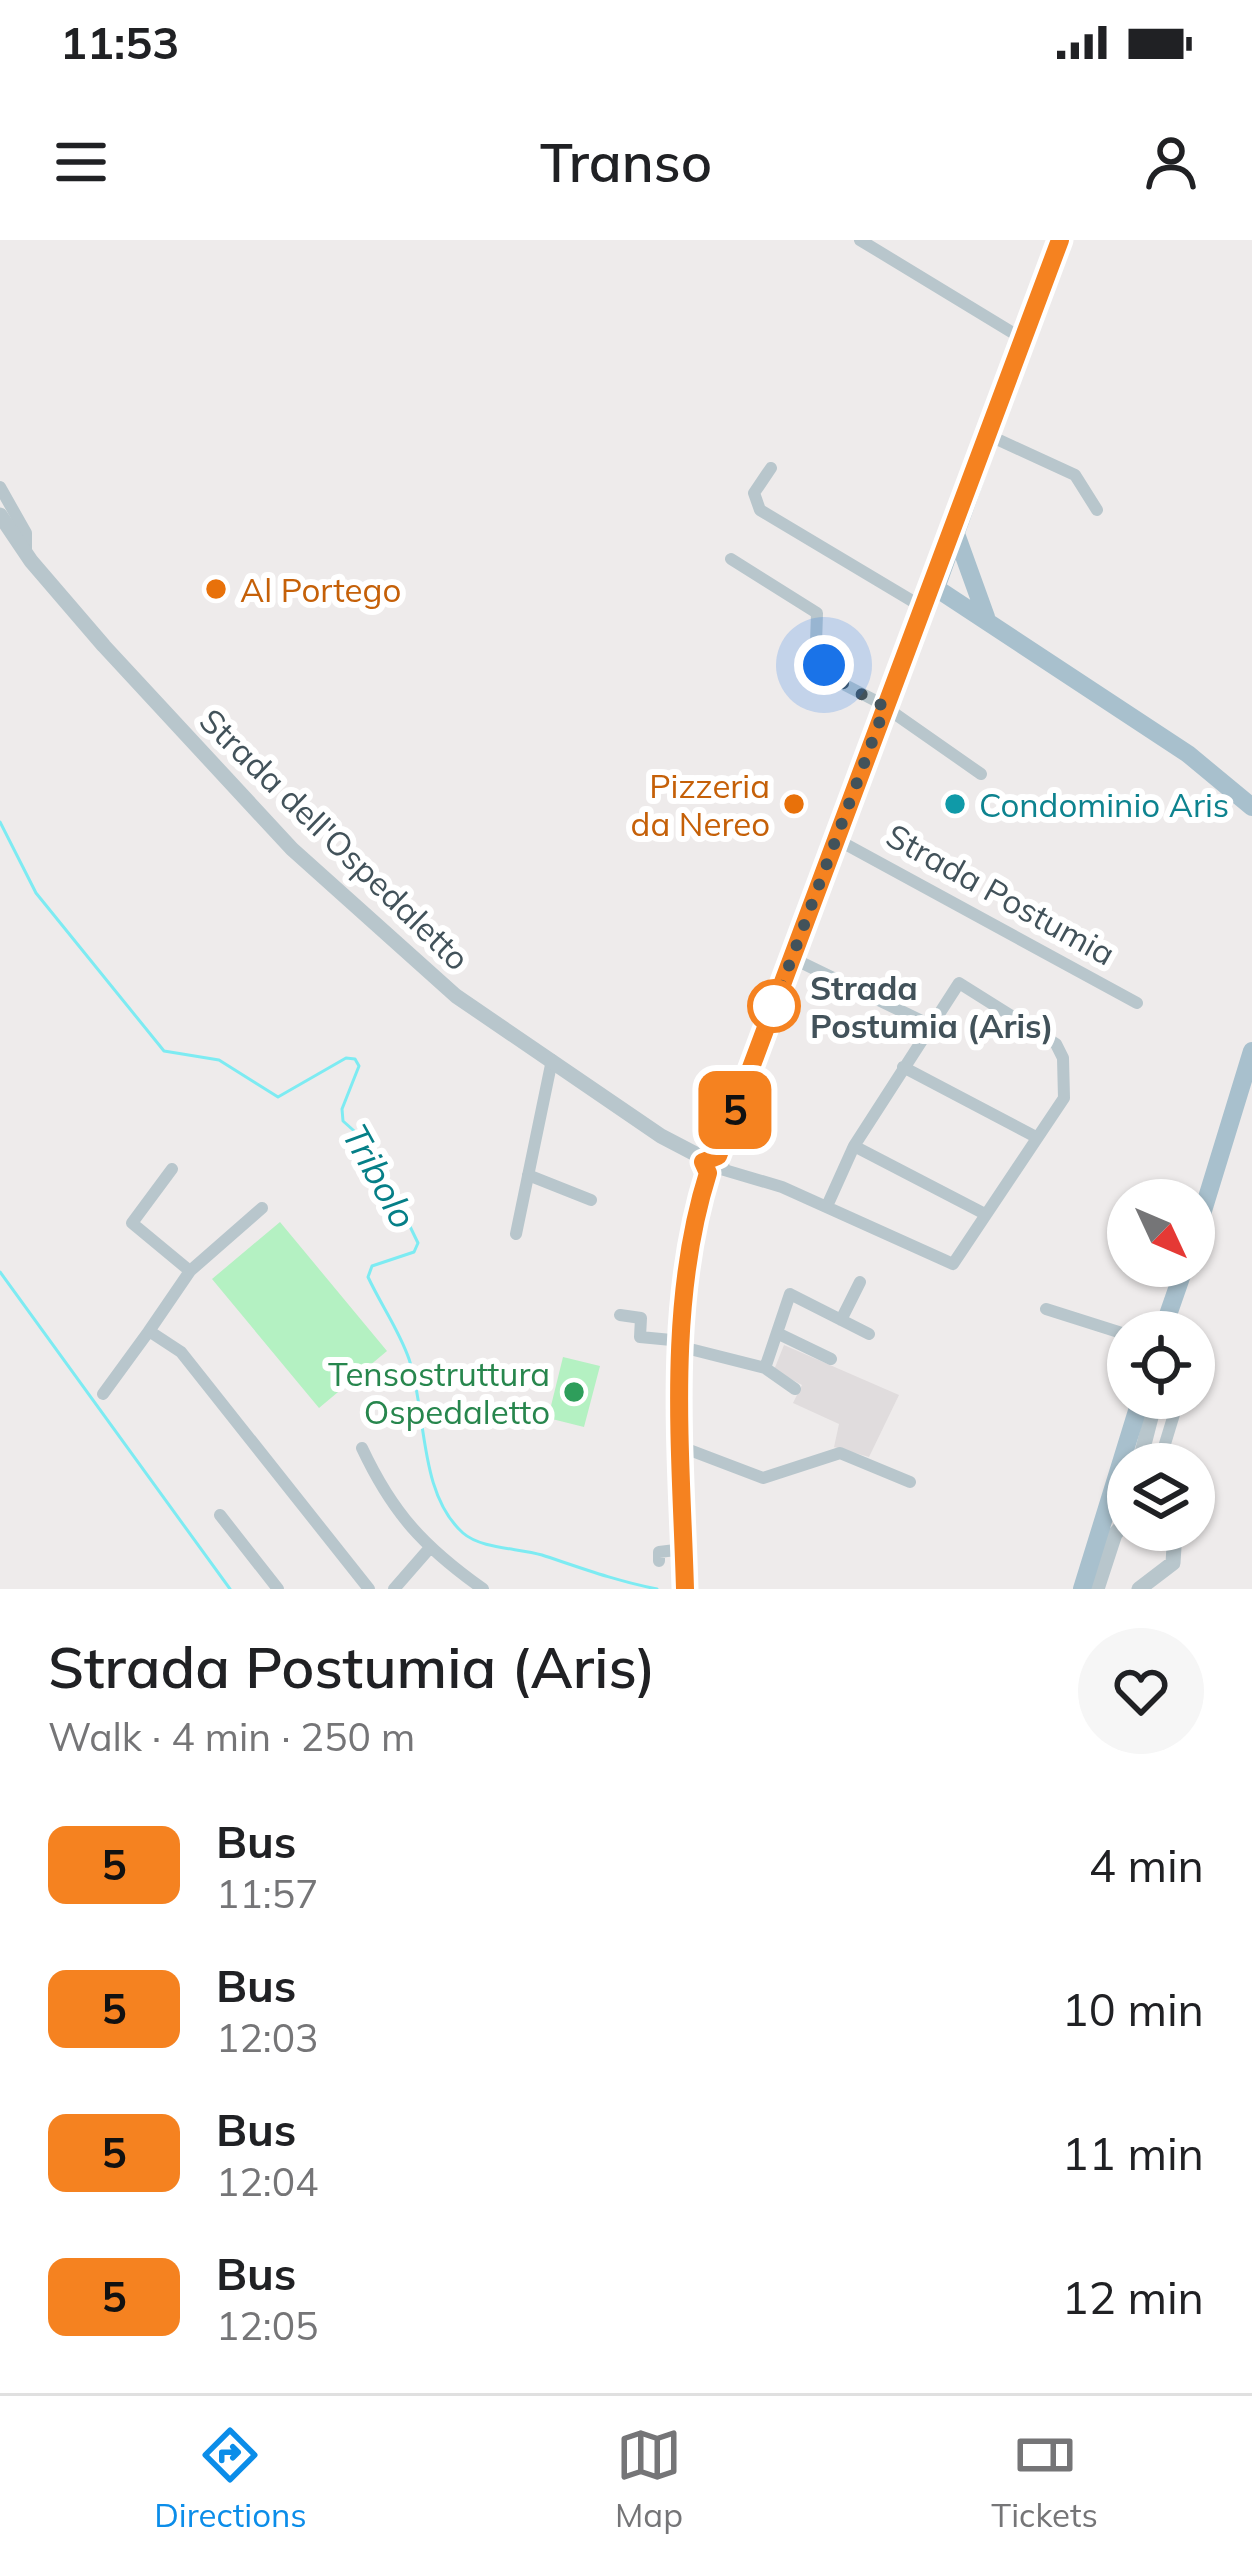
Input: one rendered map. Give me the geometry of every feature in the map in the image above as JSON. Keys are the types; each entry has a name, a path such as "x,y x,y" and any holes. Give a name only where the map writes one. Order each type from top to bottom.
{"main road":[{"name":"Strada Postumia","path":"938,573 1060,240"},
{"path":"955,526 990,621"},
{"path":"971,577 954,562 938,573 951,600 990,621 1220,777 1252,807"},
{"path":"951,600 971,577"},
{"path":"1213,1179 1252,1051"},
{"path":"1089,1589 1142,1419"},
{"path":"1089,1589 1107,1540"}],"street":[{"path":"860,240 1023,339"},
{"path":"987,435 1075,475 1097,509"},
{"path":"771,468 754,493 752,502 760,510 923,611 951,600"},
{"name":"Strada dell'Ospedaletto","path":"0,487 26,533 24,550"},
{"name":"Strada dell'Ospedaletto","path":"0,515 24,550 186,740 292,849 456,996 661,1136 713,1164"},
{"name":"Strada dell'Ospedaletto","path":"0,531 24,550"},
{"path":"731,559 817,613 816,643 824,665 845,685 981,774"},
{"name":"Strada Postumia","path":"685,1589 679,1446 687,1245 713,1164 938,573"},
{"name":"Strada Postumia","path":"836,839 1137,1003"},
{"path":"792,958 928,1024"},
{"path":"713,1164 827,1206 949,1264 1064,1098 1063,1058 1046,1033 959,983 928,1024 854,1146 827,1206"},
{"path":"516,1234 552,1060"},
{"path":"903,1067 1036,1137"},
{"path":"854,1146 985,1214"},
{"path":"172,1169 132,1223 190,1270"},
{"path":"528,1175 591,1200"},
{"path":"103,1394 190,1270 262,1208"},
{"path":"842,1320 860,1282"},
{"path":"765,1368 790,1294 868,1334"},
{"path":"1046,1310 1107,1329"},
{"path":"620,1315 641,1318 640,1337 765,1368 795,1389"},
{"path":"148,1331 181,1352 369,1589"},
{"path":"776,1334 831,1359"},
{"path":"679,1446 763,1478 840,1453 910,1482"},
{"path":"362,1448 376,1479 428,1550 483,1589"},
{"path":"220,1515 278,1589"},
{"path":"644,1554 659,1556 684,1549"},
{"path":"394,1589 428,1550"},
{"path":"1089,1589 1107,1551"},
{"path":"1139,1589 1173,1563 1174,1551"}],"shaded area":[{"path":"784,1345 899,1395 869,1457 834,1447 839,1424 793,1403 802,1385 774,1370"}],"green space":[{"path":"280,1222 387,1351 319,1408 212,1279"},
{"name":"Tensostruttura Ospedaletto","path":"563,1357 600,1366 584,1427 548,1418"}],"waterway":[{"name":"Tribolo","path":"0,822 36,893 164,1051 219,1060 278,1097 346,1058 355,1059 359,1066 342,1109 343,1121 371,1146 418,1243 414,1252 372,1266 368,1277 409,1359 431,1474 448,1516 463,1533 480,1542 657,1589"},
{"path":"0,1272 230,1589"}],"bus line":[{"name":"5","path":"685,1589 679,1446 682,1340 687,1245 708,1173 703,1162 718,1156 1060,240"}],"place":[{"name":"Al Portego","path":"216,589"},
{"name":"Pizzeria da Nereo","path":"794,804"},
{"name":"Condominio Aris","path":"955,804"},
{"name":"Strada Postumia (Aris)","path":"774,1006"},
{"name":"Tensostruttura Ospedaletto","path":"574,1392"}],"route":[{"path":"774,1006 885,707 845,685 824,665"}]}
